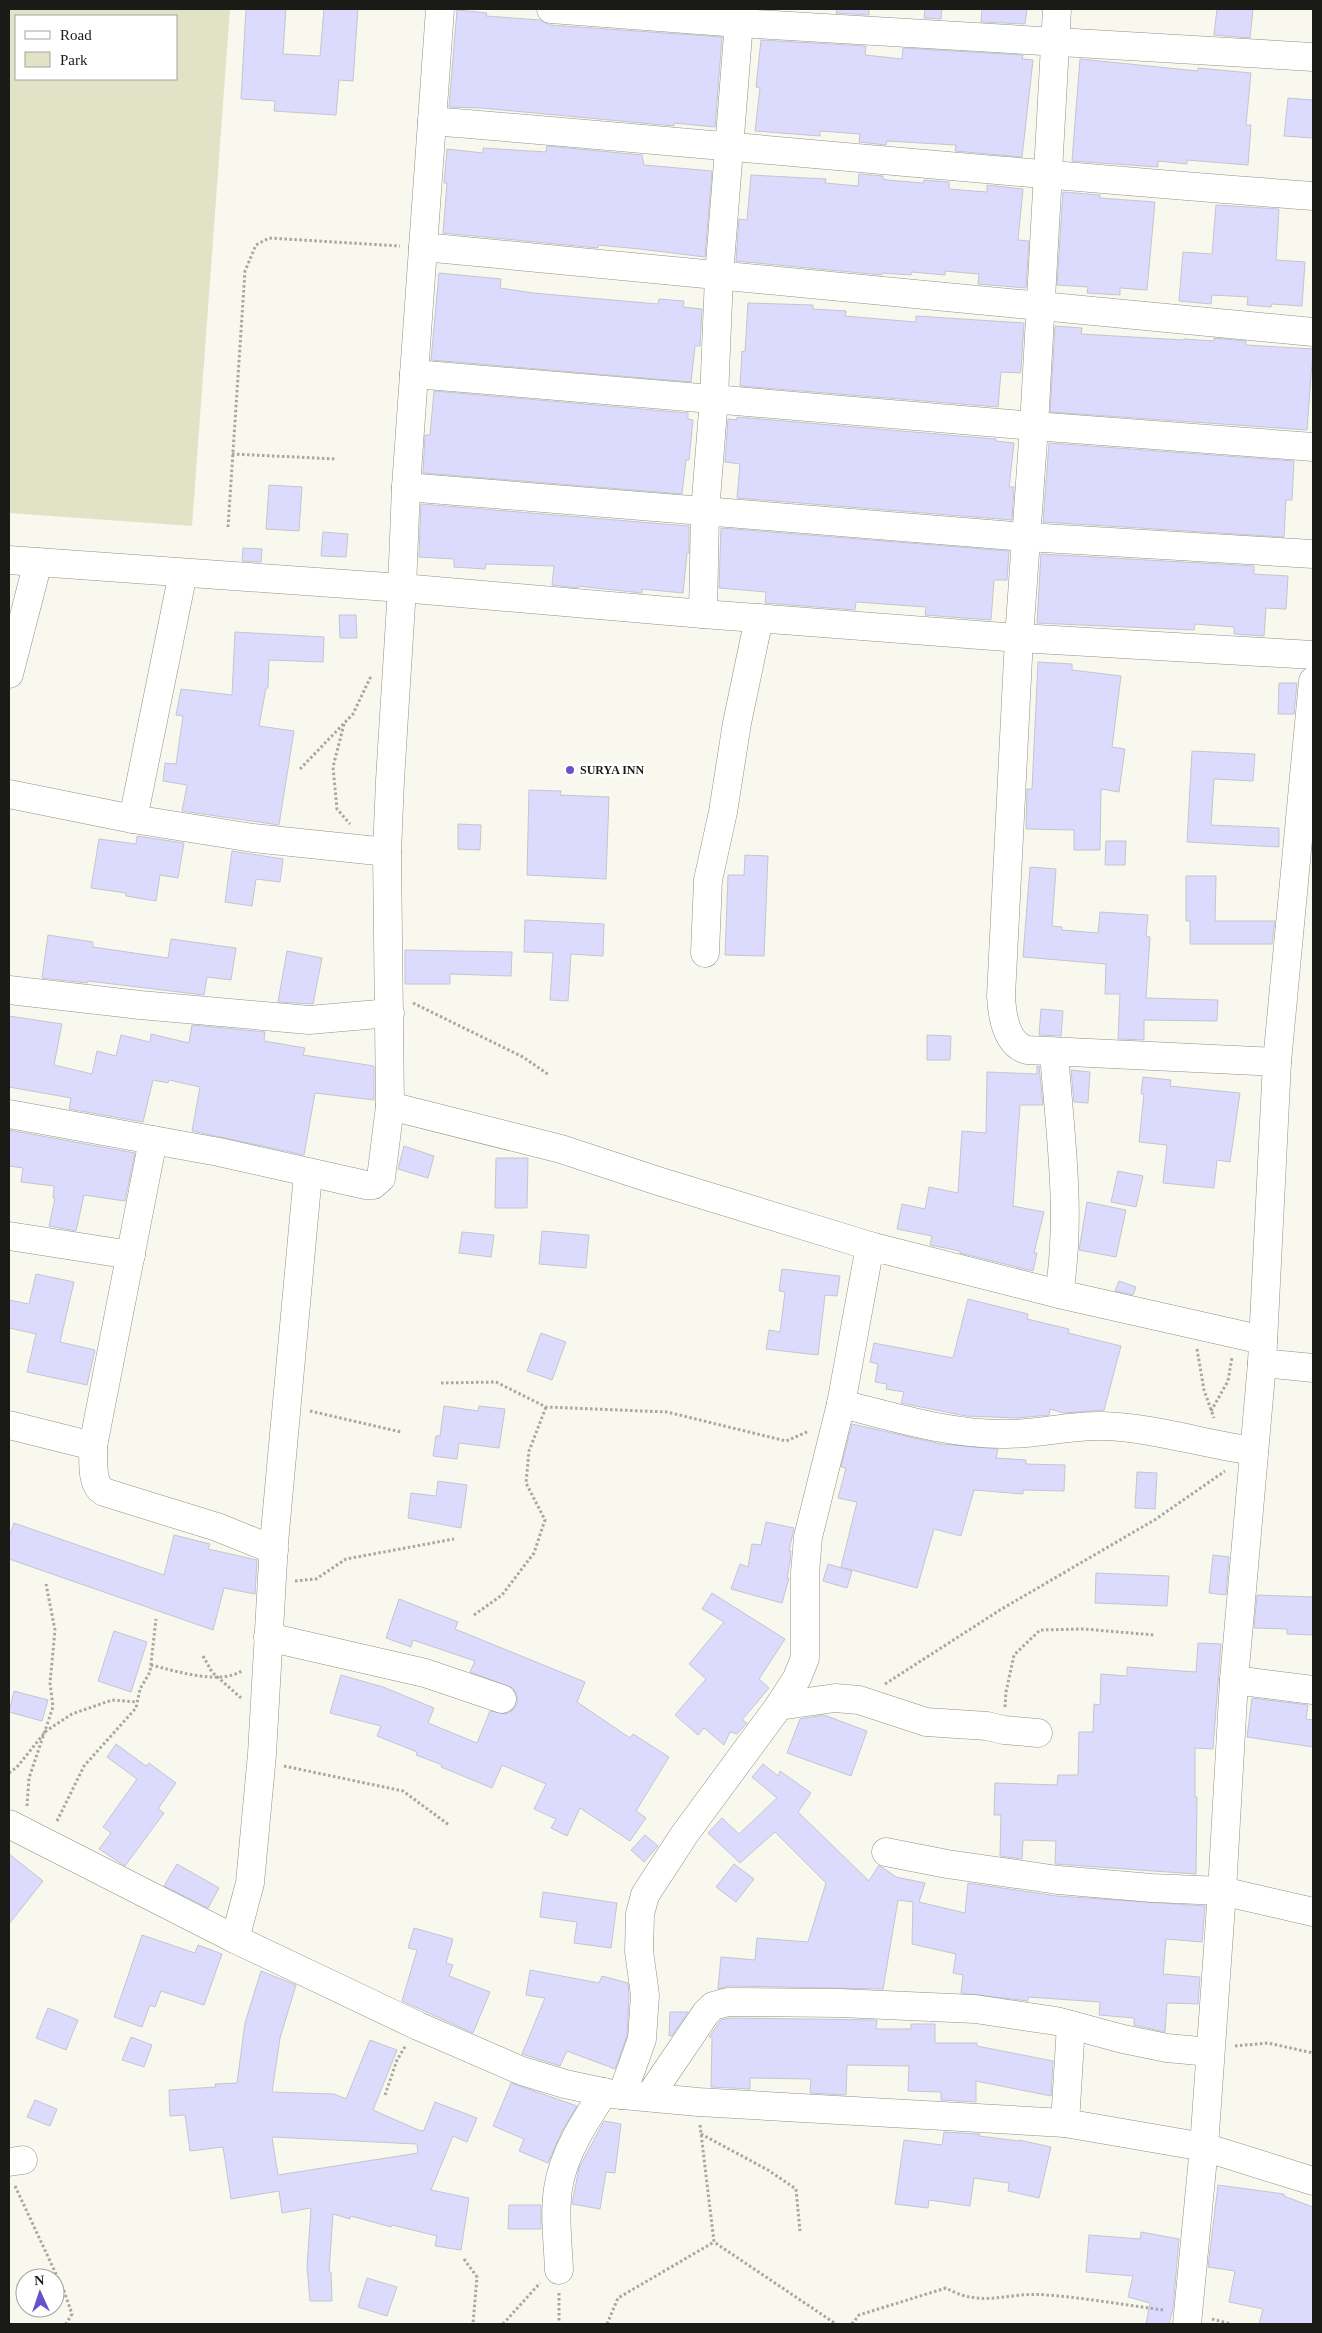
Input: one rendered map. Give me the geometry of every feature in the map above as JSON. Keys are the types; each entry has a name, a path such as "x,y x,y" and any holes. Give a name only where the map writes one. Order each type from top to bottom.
{"street":[{"path":"9,1114 219,1152 366,1186 378,1183 383,1172 390,1106 390,1002 380,852 402,588 406,487 440,9"},
{"path":"551,9 739,16 1055,43 1313,57"},
{"path":"1057,9 1049,176 1039,306 1034,426 1019,638 1001,1006 1011,1038 1019,1048 1054,1053 1277,1062"},
{"path":"703,614 705,512 739,16"},
{"path":"432,121 1049,176 1313,196"},
{"path":"423,247 1313,332"},
{"path":"414,374 1034,426 1313,446"},
{"path":"406,487 1026,537 1313,554"},
{"path":"9,560 402,588 703,614 1019,638 1313,655"},
{"path":"9,674 38,562"},
{"path":"133,819 183,573"},
{"path":"705,952 708,880 723,812 737,723 759,618"},
{"path":"1188,2318 1204,2146 1222,1891 1234,1680 1242,1449 1263,1352 1277,1062 1313,681"},
{"path":"9,794 133,819 262,839 380,852"},
{"path":"9,990 140,1005 309,1020 390,1002"},
{"path":"1054,1053 1066,1208 1065,1247 1059,1294"},
{"path":"390,1106 561,1148 658,1181 870,1246 1059,1294 1237,1334 1263,1352 1313,1368"},
{"path":"154,1140 94,1446 96,1481 99,1490 104,1492 216,1527 274,1550"},
{"path":"235,1939 250,1883 260,1774 274,1550 287,1391 308,1174"},
{"path":"9,1236 131,1255"},
{"path":"559,2270 558,2198 561,2176 586,2119 613,2094 642,2039 645,1995 640,1951 640,1923 645,1895 684,1835 779,1706 797,1678 805,1658 805,1573 808,1537 839,1411 870,1246"},
{"path":"839,1411 967,1432 1007,1434 1104,1426 1160,1432 1242,1449"},
{"path":"9,1425 94,1446"},
{"path":"268,1642 426,1673 502,1699"},
{"path":"802,1665 847,1699 926,1722 987,1726 1004,1730 1038,1733"},
{"path":"1234,1680 1313,1690"},
{"path":"779,1706 847,1699"},
{"path":"26,1833 235,1939 319,1977 418,2026 522,2071 613,2094 698,2102 1065,2123 1204,2146 1313,2181"},
{"path":"886,1852 947,1864 1058,1880 1152,1888 1222,1891 1313,1912"},
{"path":"649,2097 706,2013 713,2006 728,2002 840,2003 975,2009 1056,2021 1123,2039 1167,2048 1211,2048"},
{"path":"1065,2123 1070,2025"}],"path":[{"path":"228,527 244,271 256,245 268,238 423,247"},
{"path":"232,454 337,458"},
{"path":"300,769 353,714 370,678 371,669"},
{"path":"344,724 333,767 337,809 380,852"},
{"path":"390,1002 523,1057 549,1075"},
{"path":"847,1699 1156,1519 1242,1449 1211,1412 1204,1390 1193,1324"},
{"path":"1192,1439 1211,1412 1228,1381 1237,1334"},
{"path":"441,1383 496,1382 546,1407 667,1412 786,1441 839,1411"},
{"path":"287,1391 303,1409 401,1432"},
{"path":"474,1615 502,1596 534,1553 545,1520 526,1483 529,1450 546,1407"},
{"path":"272,1584 316,1578 346,1559 454,1539"},
{"path":"26,1833 30,1778 52,1707 50,1683 55,1630 46,1584"},
{"path":"26,1833 136,1708 140,1689 150,1672 156,1619"},
{"path":"1004,1730 1006,1692 1014,1655 1040,1630 1084,1629 1154,1635"},
{"path":"151,1665 184,1673 218,1677 235,1676 268,1642"},
{"path":"203,1656 212,1672 263,1720"},
{"path":"9,1773 17,1767 33,1744 46,1731 72,1714 112,1700 137,1702"},
{"path":"260,1774 283,1766 404,1791 450,1825"},
{"path":"385,2095 397,2060 418,2026"},
{"path":"1211,2048 1268,2043 1313,2053"},
{"path":"698,2102 714,2242 836,2324"},
{"path":"701,2134 768,2170 796,2189 800,2231"},
{"path":"15,2168 72,2314 66,2324"},
{"path":"607,2324 618,2298 714,2242"},
{"path":"464,2259 477,2277 473,2324"},
{"path":"503,2324 534,2287 559,2270"},
{"path":"559,2270 559,2324"},
{"path":"852,2324 859,2315 946,2288 961,2297 992,2299 1044,2294 1188,2318"}],"green space":[{"path":"9,9 230,9 192,526 9,513"}],"building":[{"path":"246,9 286,9 283,54 320,56 324,9 358,9 353,81 339,80 336,115 274,111 275,101 241,99"},
{"path":"837,9 869,9 869,15 836,13"},
{"path":"925,9 942,9 941,19 924,18"},
{"path":"982,9 1027,9 1025,24 981,22"},
{"path":"1217,9 1253,9 1250,38 1214,35"},
{"path":"457,10 487,13 486,16 540,20 550,25 722,37 715,127 674,123 674,126 481,108 449,107"},
{"path":"761,40 866,46 865,55 902,59 903,48 1023,55 1022,59 1033,60 1022,157 955,151 956,145 887,141 886,145 859,142 860,134 820,131 820,136 755,131 760,88 756,87"},
{"path":"1080,59 1198,71 1198,68 1251,73 1246,125 1251,125 1248,165 1187,160 1187,164 1158,161 1158,167 1072,161"},
{"path":"1288,98 1313,100 1313,138 1284,136"},
{"path":"547,146 642,155 644,165 712,171 705,257 598,245 598,248 443,233 447,183 444,183 447,149 483,153 483,148 546,152"},
{"path":"859,174 883,176 883,179 888,180 923,183 924,180 949,182 949,189 987,192 987,185 1023,189 1018,240 1029,241 1026,288 978,284 979,274 945,271 945,275 912,272 911,275 882,273 882,275 736,261 739,219 747,220 751,175 826,179 825,183 858,186"},
{"path":"1063,192 1100,195 1100,198 1155,202 1147,290 1120,288 1120,295 1087,293 1088,287 1057,285"},
{"path":"1216,205 1279,209 1276,260 1305,262 1302,306 1272,304 1271,307 1247,305 1248,297 1212,295 1211,304 1179,301 1183,252 1212,254"},
{"path":"439,273 501,279 500,288 533,293 658,304 659,299 684,301 683,307 702,309 700,346 695,346 691,382 431,360"},
{"path":"748,303 813,305 813,309 846,311 845,316 916,322 916,316 1024,323 1021,370 1020,373 1001,372 998,407 740,386 742,351 745,352"},
{"path":"1055,326 1082,328 1081,334 1214,341 1214,338 1246,341 1246,345 1313,349 1307,430 1050,412"},
{"path":"434,391 688,413 688,419 693,420 689,460 686,460 682,494 423,473 425,435 430,435"},
{"path":"737,417 996,439 996,441 1014,443 1009,487 1014,487 1012,520 737,498 740,464 725,462 728,419 737,420"},
{"path":"1049,443 1294,461 1292,500 1286,500 1284,537 1043,522"},
{"path":"269,485 302,487 299,531 266,529"},
{"path":"421,504 689,526 689,553 687,553 683,593 642,589 642,593 552,585 554,566 486,564 485,569 454,567 454,559 419,557"},
{"path":"721,528 1009,551 1007,580 994,580 991,620 925,615 926,607 856,602 855,610 765,603 766,592 719,588"},
{"path":"323,532 348,534 346,557 321,556"},
{"path":"243,548 262,549 261,562 242,561"},
{"path":"1041,554 1254,566 1254,574 1288,576 1286,609 1266,608 1264,636 1234,634 1234,627 1195,624 1194,630 1037,623"},
{"path":"339,615 356,615 357,638 340,638"},
{"path":"235,632 324,637 323,662 269,660 268,688 266,688 259,726 294,731 279,825 182,811 187,785 163,781 165,763 176,764 183,716 176,715 181,689 232,695"},
{"path":"1038,662 1072,664 1072,670 1121,676 1112,747 1125,749 1119,792 1101,789 1100,850 1074,850 1074,830 1026,829 1027,789 1032,789"},
{"path":"1279,683 1297,683 1294,714 1278,714"},
{"path":"1192,751 1255,754 1253,781 1214,779 1211,825 1279,828 1279,847 1187,842"},
{"path":"529,790 561,791 560,795 609,797 606,879 527,875"},
{"path":"458,824 481,825 480,850 458,849"},
{"path":"137,836 184,843 178,878 160,875 156,901 126,896 126,893 91,888 99,839 136,844"},
{"path":"1106,841 1126,841 1125,865 1105,865"},
{"path":"232,851 283,859 280,882 256,879 252,906 225,902"},
{"path":"745,855 768,856 764,956 725,955 728,875 744,875"},
{"path":"1030,867 1056,869 1052,926 1062,927 1062,930 1098,933 1100,912 1148,915 1146,936 1150,937 1146,998 1218,1000 1217,1021 1144,1020 1144,1040 1118,1039 1120,994 1105,994 1106,964 1023,957"},
{"path":"1186,876 1216,876 1215,921 1275,921 1272,944 1190,944 1190,921 1186,921"},
{"path":"525,920 604,924 603,956 571,954 568,1001 550,1000 553,953 524,952"},
{"path":"48,935 93,942 93,947 168,958 171,939 236,948 231,980 207,977 204,995 88,981 87,983 42,978"},
{"path":"405,950 512,952 511,976 450,974 450,984 405,984"},
{"path":"287,951 322,958 313,1004 278,1002"},
{"path":"1041,1009 1063,1011 1061,1036 1039,1035"},
{"path":"9,1016 62,1024 54,1065 92,1074 97,1051 116,1056 121,1035 150,1042 151,1034 189,1043 192,1025 265,1032 264,1041 305,1048 303,1055 374,1066 374,1100 315,1093 304,1155 192,1131 200,1087 169,1080 168,1083 153,1080 143,1122 69,1109 71,1098 9,1087"},
{"path":"927,1035 951,1036 950,1060 927,1060"},
{"path":"1037,1066 1039,1066 1043,1105 1020,1105 1013,1206 1044,1212 1034,1253 1037,1253 1033,1271 960,1253 960,1251 930,1245 932,1236 897,1229 902,1204 925,1209 929,1187 958,1193 962,1131 986,1133 987,1072 1037,1074"},
{"path":"1071,1070 1090,1072 1088,1103 1074,1102"},
{"path":"1143,1077 1171,1080 1170,1086 1240,1093 1230,1162 1217,1160 1214,1188 1163,1183 1167,1145 1139,1142 1144,1094 1141,1094"},
{"path":"9,1130 135,1153 125,1201 84,1195 76,1231 49,1226 55,1198 53,1198 54,1186 21,1182 23,1168 9,1166"},
{"path":"404,1146 434,1156 428,1178 398,1169"},
{"path":"496,1158 528,1158 527,1208 495,1208"},
{"path":"1118,1171 1143,1176 1136,1207 1111,1202"},
{"path":"1087,1202 1126,1210 1116,1257 1079,1250"},
{"path":"542,1231 589,1235 586,1268 539,1264"},
{"path":"462,1232 494,1235 491,1257 459,1253"},
{"path":"782,1269 840,1276 837,1296 825,1295 818,1355 766,1349 769,1330 780,1332 785,1292 779,1291"},
{"path":"36,1274 74,1282 60,1342 95,1350 87,1385 27,1372 36,1334 9,1328 9,1300 29,1304"},
{"path":"1119,1281 1136,1287 1133,1295 1115,1291"},
{"path":"968,1299 1028,1314 1027,1319 1069,1329 1068,1333 1121,1346 1104,1410 1064,1413 1050,1409 1049,1415 1017,1418 966,1416 901,1403 904,1392 886,1389 887,1384 875,1382 878,1364 870,1362 874,1343 953,1358"},
{"path":"541,1333 566,1342 552,1380 527,1371"},
{"path":"444,1406 478,1411 479,1406 505,1409 499,1448 459,1443 457,1459 433,1456 436,1436 440,1436"},
{"path":"852,1424 941,1444 998,1449 996,1458 1026,1460 1026,1464 1065,1465 1064,1491 1023,1490 1023,1494 974,1490 961,1536 934,1529 917,1588 841,1567 857,1502 838,1498 846,1468 841,1467"},
{"path":"1137,1472 1157,1473 1155,1509 1135,1508"},
{"path":"438,1481 467,1485 461,1528 408,1518 411,1493 436,1496"},
{"path":"766,1522 794,1528 789,1551 791,1551 787,1578 789,1578 782,1603 731,1589 740,1564 748,1567 752,1544 761,1545"},
{"path":"14,1523 164,1575 174,1535 210,1544 208,1549 257,1560 255,1594 224,1588 213,1630 9,1559 9,1537"},
{"path":"1213,1555 1229,1557 1226,1595 1209,1593"},
{"path":"828,1564 852,1571 847,1588 823,1581"},
{"path":"1096,1573 1169,1576 1167,1606 1095,1603"},
{"path":"712,1593 785,1639 759,1679 769,1688 742,1720 747,1723 737,1734 730,1732 724,1745 704,1728 698,1735 675,1715 706,1679 689,1664 724,1622 702,1609"},
{"path":"1257,1595 1313,1597 1313,1635 1287,1634 1287,1629 1254,1628"},
{"path":"399,1599 458,1622 455,1629 585,1682 577,1702 630,1738 633,1734 669,1757 636,1811 646,1818 630,1841 580,1808 567,1836 551,1828 556,1819 534,1809 546,1784 502,1765 492,1788 416,1755 417,1752 377,1736 381,1726 330,1713 341,1675 383,1687 434,1708 428,1723 477,1743 490,1711 506,1714 513,1710 517,1704 517,1695 513,1688 470,1672 475,1661 413,1640 411,1647 386,1638"},
{"path":"114,1631 147,1642 131,1692 98,1681"},
{"path":"1198,1643 1221,1644 1213,1749 1195,1748 1195,1797 1197,1797 1196,1874 1055,1864 1056,1841 1023,1840 1022,1859 1000,1856 1001,1815 994,1815 995,1783 1057,1785 1058,1775 1078,1775 1079,1732 1093,1732 1094,1704 1100,1705 1101,1674 1127,1676 1127,1667 1196,1672"},
{"path":"14,1691 48,1700 42,1721 9,1712"},
{"path":"1252,1698 1308,1705 1306,1719 1313,1720 1313,1747 1247,1737"},
{"path":"824,1715 867,1731 851,1776 787,1753 800,1719"},
{"path":"116,1744 146,1766 149,1763 176,1783 158,1809 164,1813 125,1866 99,1849 111,1833 103,1827 137,1779 107,1757"},
{"path":"763,1764 778,1776 780,1771 811,1793 798,1812 869,1881 879,1865 896,1877 925,1883 919,1902 965,1913 968,1883 1057,1896 1205,1906 1202,1942 1166,1939 1163,1974 1200,1977 1198,2004 1167,2003 1165,2032 1134,2025 1134,2018 1099,2015 1100,2002 1028,1997 1028,2001 961,1993 963,1975 953,1973 956,1954 912,1944 913,1902 898,1900 883,1989 728,1986 718,1989 721,1957 755,1960 757,1938 808,1942 826,1883 775,1832 740,1863 708,1833 722,1818 739,1834 777,1798 752,1777"},
{"path":"645,1835 658,1846 644,1862 631,1850"},
{"path":"9,1854 43,1881 9,1924"},
{"path":"177,1864 219,1888 208,1908 164,1886"},
{"path":"734,1864 754,1879 736,1902 716,1887"},
{"path":"543,1892 617,1903 611,1948 574,1943 577,1922 540,1917"},
{"path":"414,1928 453,1939 446,1963 453,1965 449,1976 490,1992 473,2033 402,2001 417,1950 408,1948"},
{"path":"142,1935 195,1953 198,1945 222,1954 204,2005 161,1991 155,2007 150,2005 142,2027 114,2017"},
{"path":"530,1970 599,1983 602,1976 628,1983 627,2036 615,2069 567,2051 560,2066 522,2054 545,1998 526,1995"},
{"path":"261,1971 296,1985 280,2038 272,2092 334,2094 346,2099 370,2040 397,2050 373,2110 421,2131 424,2130 435,2102 477,2118 467,2142 453,2136 431,2190 469,2198 461,2250 435,2246 437,2236 392,2225 391,2227 351,2216 350,2219 333,2214 329,2272 331,2272 332,2301 310,2301 307,2267 311,2208 282,2213 279,2191 231,2199 223,2147 190,2151 185,2115 170,2116 169,2090 216,2087 215,2084 237,2083 245,2023","holes":["272,2137 417,2144 418,2153 278,2175"]},
{"path":"48,2008 78,2020 66,2050 36,2038"},
{"path":"670,2012 688,2012 672,2036 669,2036"},
{"path":"730,2018 877,2020 876,2029 911,2029 911,2024 935,2024 935,2043 977,2043 977,2046 1053,2061 1051,2096 976,2081 976,2102 941,2100 941,2092 908,2091 909,2066 847,2065 846,2095 810,2093 811,2079 750,2078 750,2089 711,2087 712,2037 709,2037 721,2020"},
{"path":"131,2037 152,2045 144,2067 122,2060"},
{"path":"511,2083 577,2106 562,2131 548,2163 519,2151 524,2139 493,2126"},
{"path":"35,2100 57,2109 50,2126 27,2117"},
{"path":"604,2121 621,2124 615,2173 606,2172 600,2209 572,2204 579,2168"},
{"path":"944,2132 980,2134 979,2136 1019,2140 1051,2147 1039,2198 1008,2191 1009,2183 974,2178 970,2206 929,2200 928,2208 895,2204 904,2140 942,2145"},
{"path":"1218,2185 1284,2194 1284,2196 1313,2207 1313,2324 1259,2324 1263,2309 1229,2302 1235,2271 1208,2267"},
{"path":"509,2205 541,2205 541,2229 508,2229"},
{"path":"1141,2232 1179,2239 1173,2308 1169,2324 1146,2324 1150,2303 1128,2297 1133,2276 1086,2272 1089,2235 1140,2239"},
{"path":"367,2278 397,2287 387,2316 358,2307"}],"place":[{"name":"SURYA INN","path":"570,770"}]}
